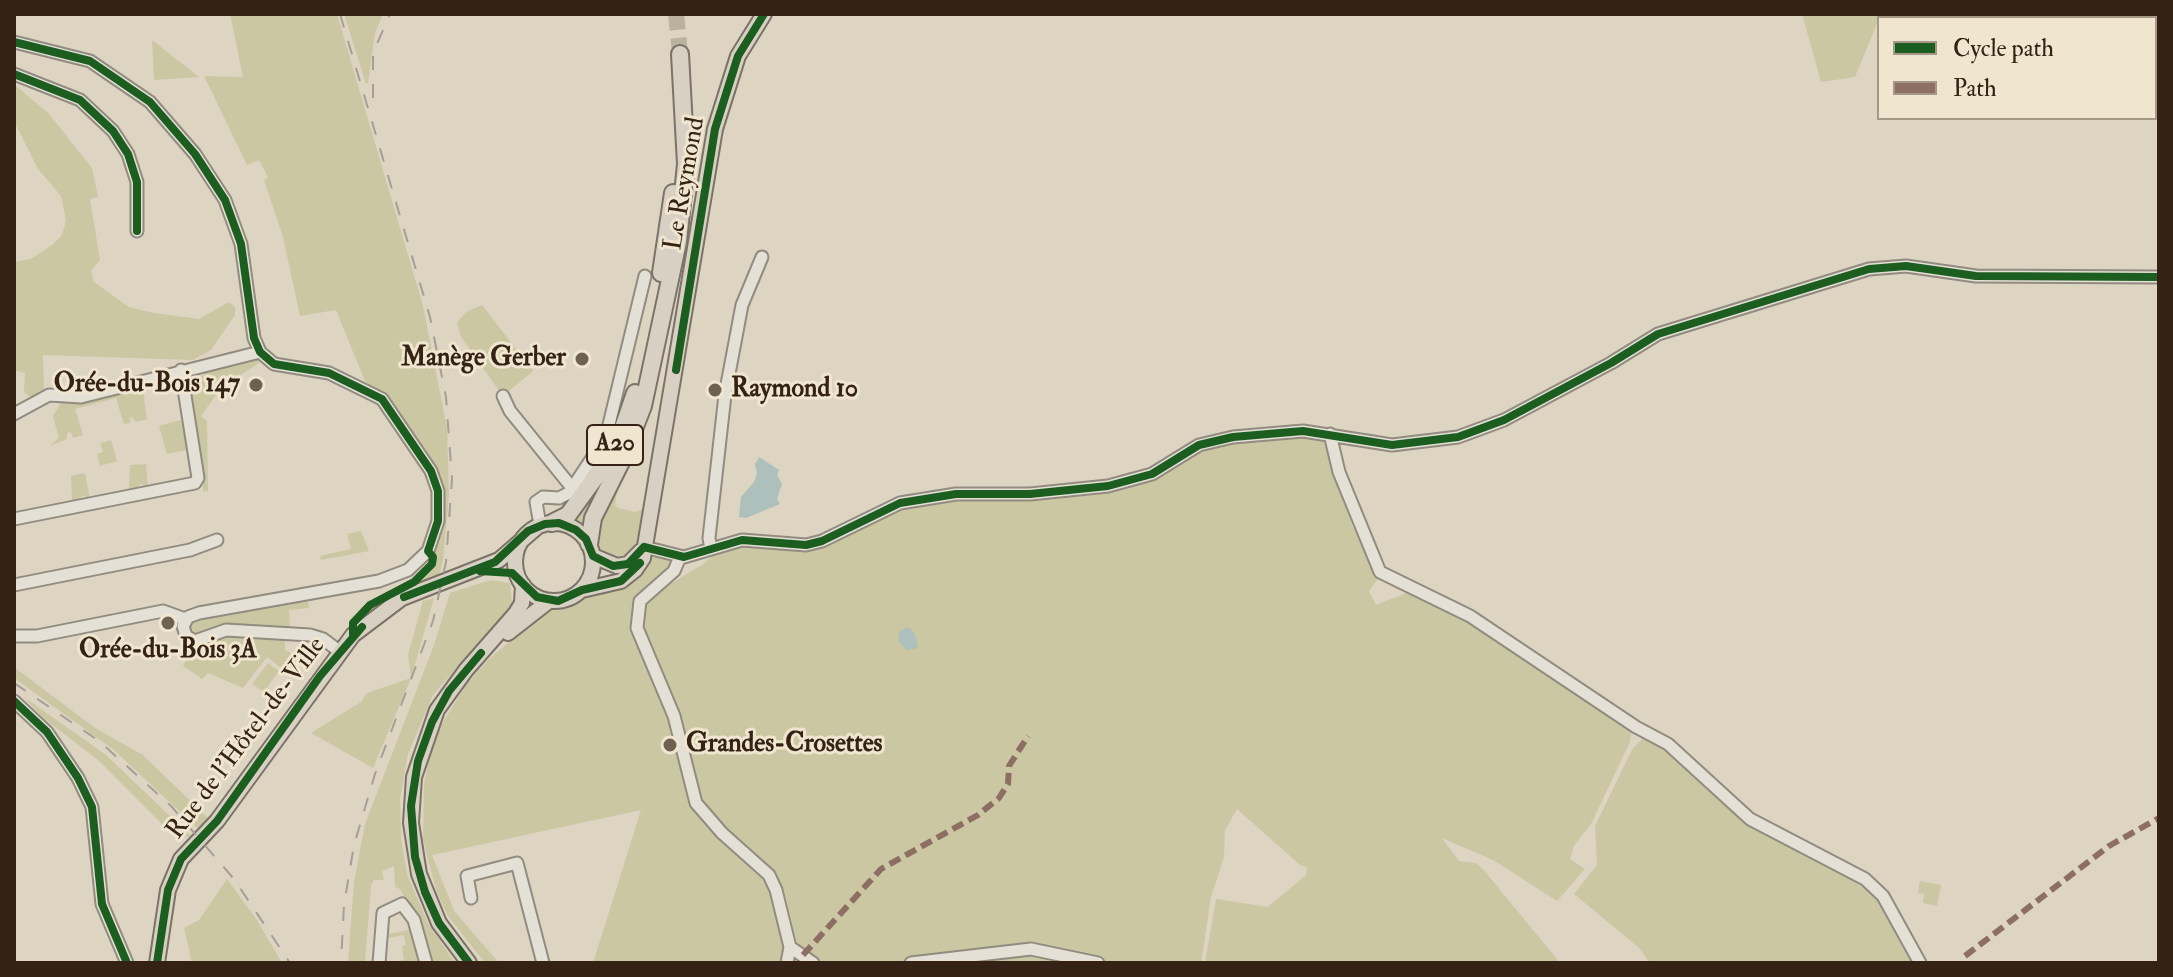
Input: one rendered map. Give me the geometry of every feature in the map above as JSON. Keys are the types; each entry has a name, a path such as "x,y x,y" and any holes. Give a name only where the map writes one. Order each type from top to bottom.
{"highway":[{"name":"A20","path":"543,525 574,509 607,460 623,428 639,379 664,260 674,185 680,54 686,164 678,242 643,406 622,460 593,518 591,550"}],"main road":[{"name":"Le Reymond","path":"651,550 715,129 738,56 764,14"},
{"path":"469,963 439,923 425,892 415,857 411,806 418,761 432,722 456,682 519,609 520,580 514,562 518,551 543,525 572,527 608,565 621,566 651,550"},
{"name":"Rue de l'Hôtel-de-Ville","path":"157,963 168,890 181,859 217,821 339,651 390,604 477,571 502,558 525,533 543,525"},
{"path":"582,590 592,571 591,550"},
{"path":"520,580 537,597 549,601 566,599 582,590 613,585 628,577 651,550"},
{"name":"Rue de l'Hôtel-de-Ville","path":"477,571 500,570 520,580"},
{"path":"481,653 549,601"}],"street":[{"path":"14,42 65,53 115,75 150,102 189,147 225,200 245,263 254,338 260,352 274,364 329,373 382,399 406,431 436,482 438,521 420,560 390,578 223,608 185,619 163,611 37,636 14,636"},
{"path":"14,74 80,100 113,131 128,154 137,182 137,231"},
{"path":"711,549 709,538 725,395 742,305 762,257"},
{"path":"651,550 680,557 749,539 797,546 814,544 880,510 921,497 1030,494 1119,484 1159,471 1192,448 1213,440 1291,431 1392,445 1473,433 1598,371 1658,334 1869,269 1906,266 1976,276 2159,277"},
{"path":"543,525 536,502 543,497 562,497 573,489 606,437 645,276"},
{"path":"14,414 49,395 81,397 260,352"},
{"path":"14,519 195,483 198,478 181,370"},
{"path":"503,396 510,411 573,489"},
{"path":"1330,434 1339,472 1380,572 1470,616 1636,727 1668,744 1750,819 1865,879 1883,896 1920,963"},
{"path":"14,585 190,550 217,540"},
{"path":"680,557 674,571 640,601 637,628 674,716 696,803 722,833 769,875 790,947 787,963"},
{"path":"185,619 184,634 195,641 234,630 313,635 339,651"},
{"path":"14,701 47,732 78,778 92,807 102,904 127,963"},
{"path":"471,898 467,876 517,863 543,963"},
{"path":"379,963 383,913 402,904 414,920 426,963"},
{"path":"790,947 813,963"},
{"path":"911,963 1031,949 1098,963"}],"shaded area":[{"path":"230,14 337,14 423,306 447,428 449,494 443,561 439,576 413,585 434,563 431,552 437,475 391,403 365,381 336,310 300,316 283,237 264,180 268,177 259,160 247,165 204,76 243,77"},
{"path":"344,14 383,14 375,33 366,84"},
{"path":"1802,14 1881,14 1877,16 1877,24 1855,77 1821,82"},
{"path":"152,40 199,77 154,80"},
{"path":"14,84 49,114 92,168 98,197 90,199 100,260 91,271 94,282 129,307 154,313 199,319 229,302 235,307 235,315 211,350 193,360 43,355 44,390 32,398 24,392 25,373 14,370 14,262 31,259 52,245 62,235 66,221 61,196 38,169 14,121"},
{"path":"482,305 533,371 503,396 461,337 457,323 466,312"},
{"path":"260,358 259,363 221,388 215,387 213,391 218,392 201,416 207,421 208,491 203,492 188,379 205,375 203,367"},
{"path":"177,374 179,381 143,391 147,419 136,422 131,416 130,423 124,424 116,398 75,409 83,435 73,438 71,432 67,433 67,439 49,446 59,438 53,416 62,401"},
{"path":"181,420 188,450 167,454 159,426"},
{"path":"1255,436 1318,436 1324,442 1353,528 1360,534 1379,577 1369,591 1376,605 1409,592 1467,617 1632,728 1630,742 1591,824 1574,846 1570,859 1585,869 1557,901 1493,860 1442,838 1459,861 1476,863 1483,869 1560,963 1205,963 1216,899 1268,907 1306,875 1307,867 1300,865 1237,809 1225,830 1224,857 1211,897 1201,963 802,963 785,893 766,888 776,899 785,938 781,963 593,963 641,810 432,855 454,911 499,963 485,963 448,916 437,893 423,840 424,784 429,760 440,727 466,685 489,659 545,611 625,585 654,557 671,560 672,569 638,598 632,617 677,714 641,619 648,597 702,565 721,549 751,544 810,551 910,504 942,498 1100,490 1206,445"},
{"path":"111,440 117,461 100,466 97,454 103,452 100,443"},
{"path":"759,457 779,470 777,475 782,484 777,499 780,504 746,518 739,517 741,497 754,482 757,473 755,464"},
{"path":"611,460 583,531 568,523"},
{"path":"146,464 148,487 139,484 139,490 129,491 130,465"},
{"path":"85,473 90,499 86,500 85,495 72,502 71,476"},
{"path":"618,487 615,505 618,508 635,512 643,509 643,502 645,509 638,548 621,564 599,554 594,541 594,532"},
{"path":"361,531 369,551 321,560 320,556 351,549 347,534"},
{"path":"491,580 510,583 512,605 433,695 408,754 400,799 401,838 407,874 428,923 455,963 433,963 425,953 427,947 417,920 400,889 395,887 394,866 382,871 384,880 374,880 371,885 365,963 348,963 354,882 365,824 434,645 450,593"},
{"path":"307,597 309,608 289,610 290,628 221,626 196,634 188,628 191,622 215,613 216,617 264,608 264,603"},
{"path":"434,598 411,678 408,655 423,601"},
{"path":"910,628 915,634 918,648 907,650 898,641 899,632"},
{"path":"220,637 285,640 285,650 301,659 290,675 267,657 243,688 208,673 202,679 183,666 191,650 202,649"},
{"path":"268,663 279,671 264,692 252,684"},
{"path":"14,667 95,728 143,755 210,820 201,830 195,826 114,750 14,678"},
{"path":"411,678 373,768 311,733 361,702 367,693"},
{"path":"24,697 106,755 192,837 174,836 98,760 41,716"},
{"path":"1648,733 1719,795 1867,884 1882,900 1916,963 1650,963 1639,948 1574,894 1597,865 1595,826 1633,748"},
{"path":"227,879 257,920 282,963 192,963 184,928 199,920"},
{"path":"1920,881 1941,885 1937,906 1923,903 1924,894 1918,893"},
{"path":"414,929 422,963 390,963 404,960 402,946 406,945 404,935 389,938 388,934"}],"tunnel":[{"path":"676,14 680,54"}],"railway":[{"path":"340,14 430,317 446,397 452,479 446,562 433,621 375,774 354,845 344,905 341,963"},
{"path":"373,98 373,53 390,14"},
{"path":"14,683 99,741 171,806 234,879 290,963"}],"marked path":[{"path":"803,955 881,869 978,815 999,798 1008,784 1009,766 1028,736"},
{"path":"1965,956 2109,846 2159,818"}],"cycle path":[{"path":"676,370 715,129 738,56 764,14"},
{"path":"14,42 90,61 150,102 195,154 225,200 241,244 254,338 260,352 274,364 329,373 382,399 431,471 438,491 438,521 428,551 433,557 432,564 414,582 370,605 353,623 353,635"},
{"path":"14,74 80,100 113,131 128,154 137,182 137,231"},
{"path":"644,547 684,557 742,540 806,545 822,541 900,503 956,494 1030,494 1108,486 1152,474 1199,445 1233,437 1303,431 1392,445 1458,437 1504,420 1611,363 1658,334 1869,269 1906,266 1976,276 2159,277"},
{"path":"404,597 495,562 528,531 545,524 559,523 576,530 586,539 593,556 613,566 628,564 644,547"},
{"path":"480,571 512,573 537,597 558,601 582,590 621,581 640,563"},
{"path":"157,963 168,890 181,859 217,821 320,676 362,627"},
{"path":"469,963 439,923 425,892 415,857 411,806 418,761 432,722 449,691 481,653"},
{"path":"14,701 47,732 78,778 92,807 102,904 127,963"}],"place":[{"name":"Manège Gerber","path":"582,359"},
{"name":"Orée-du-Bois 147","path":"256,385"},
{"name":"Raymond 10","path":"715,390"},
{"name":"Orée-du-Bois 3A","path":"168,623"},
{"name":"Grandes-Crosettes","path":"670,745"}]}
